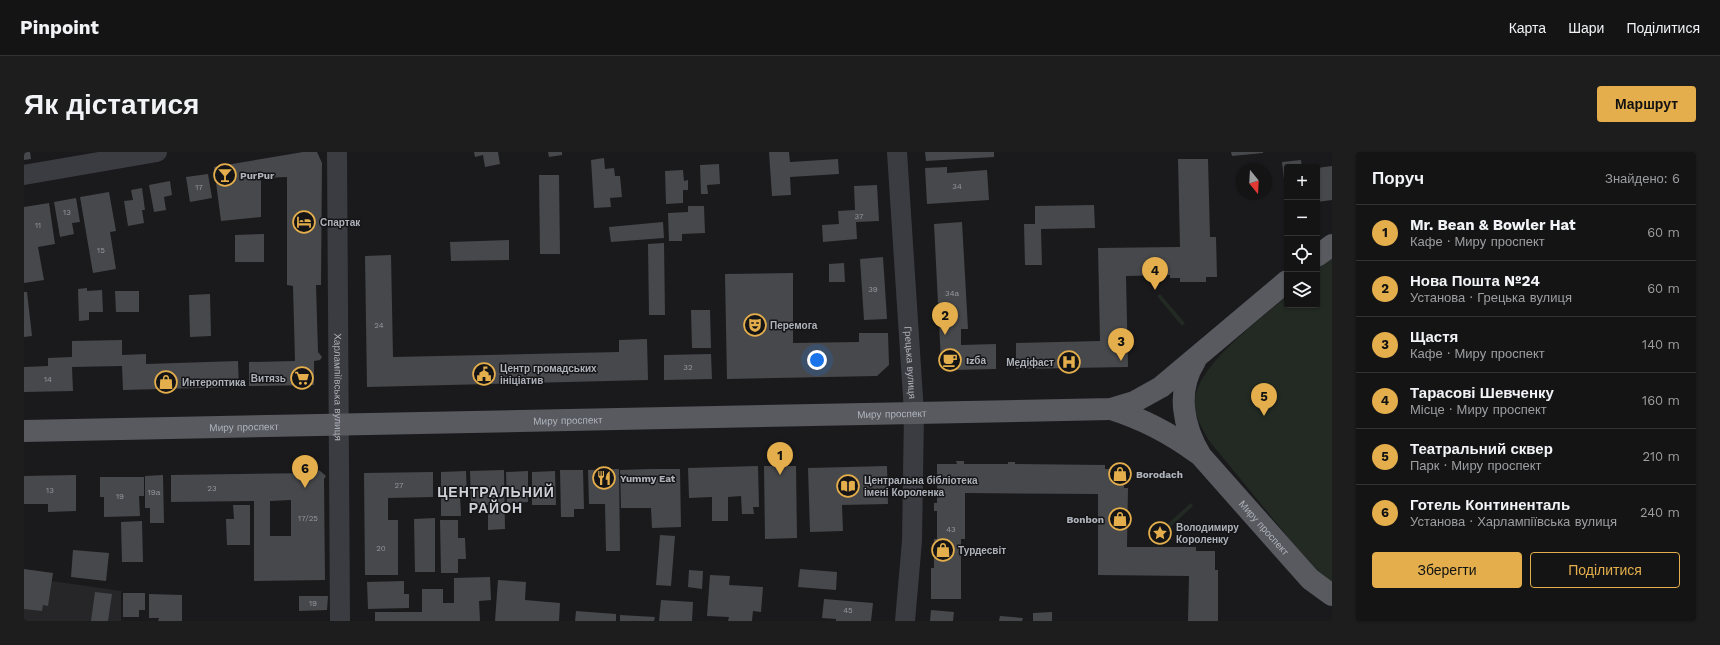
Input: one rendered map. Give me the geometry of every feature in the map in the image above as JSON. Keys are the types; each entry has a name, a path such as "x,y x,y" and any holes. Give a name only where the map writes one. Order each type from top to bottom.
{"main road":[{"path":"1320,254 1332,245"},
{"name":"Миру проспект","path":"24,431 1112,409 1134,402 1148,395 1197,358 1284,284"},
{"name":"Миру проспект","path":"1197,358 1186,380 1184,407 1187,429 1201,456"},
{"name":"Миру проспект","path":"1112,409 1136,416 1159,427 1201,456 1310,579 1332,595"}],"street":[{"path":"24,175 157,152"},
{"name":"Харлампіївська вулиця","path":"337,152 340,621"},
{"name":"Грецька вулиця","path":"897,152 914,413 912,541 905,621"}],"shaded area":[{"path":"1332,258 1332,583 1316,570 1306,559 1210,442 1195,411 1195,399 1199,385 1207,371 1232,343 1284,298 1284,308 1320,308 1320,267"},
{"path":"1160,294 1185,323 1182,326 1157,296"},
{"path":"1191,503 1193,506 1167,530 1164,527"},
{"path":"24,569 52,581 121,591 121,621 24,621"}],"building":[{"path":"24,152 30,152 31,159 24,160"},
{"path":"303,152 317,152 322,163 321,285 316,285 318,352 322,357 320,360 314,361 314,385 249,386 249,362 295,361 293,286 287,285 287,177 261,178 261,217 221,221 214,167"},
{"path":"474,152 498,152 500,164 485,167 483,155 475,157"},
{"path":"548,152 562,152 562,155 549,157"},
{"path":"769,152 789,152 790,162 838,159 839,174 790,177 791,195 772,196"},
{"path":"925,152 994,152 994,157 926,161"},
{"path":"1231,152 1263,152 1263,153 1232,156"},
{"path":"604,158 605,169 614,168 615,176 620,176 622,197 610,198 611,207 594,208 591,160"},
{"path":"1178,159 1208,159 1210,237 1216,237 1217,277 1206,277 1206,282 1180,282 1180,278 1170,278 1170,275 1126,276 1128,367 1016,369 1016,343 1100,341 1098,248 1180,247"},
{"path":"1301,160 1302,164 1284,164 1284,180 1282,162"},
{"path":"719,164 720,184 707,185 708,194 701,194 700,165"},
{"path":"1332,166 1332,200 1320,202 1320,168"},
{"path":"947,167 947,173 987,170 989,200 927,204 925,168"},
{"path":"683,170 684,181 688,180 688,190 683,190 683,203 666,204 665,171"},
{"path":"208,174 212,198 190,202 186,177"},
{"path":"539,175 559,175 560,254 540,254"},
{"path":"170,181 172,195 164,197 166,210 154,212 149,185"},
{"path":"877,185 879,221 856,222 857,239 823,242 822,225 839,224 838,211 855,210 854,186"},
{"path":"142,188 145,210 142,210 144,223 128,226 124,201 133,200 131,190"},
{"path":"109,192 116,231 110,232 116,269 93,273 80,197"},
{"path":"76,198 80,222 72,223 74,234 60,237 54,202"},
{"path":"49,203 55,244 38,247 44,280 24,283 24,207"},
{"path":"1094,205 1095,228 1041,229 1042,265 1025,265 1024,224 1035,224 1035,206"},
{"path":"688,206 704,206 705,233 682,234 682,241 669,241 668,213 688,212"},
{"path":"663,222 664,238 611,242 609,227"},
{"path":"962,222 968,329 961,329 961,345 996,344 996,369 952,370 941,362 934,224"},
{"path":"264,234 264,262 235,262 235,235"},
{"path":"509,240 509,260 451,261 450,242"},
{"path":"664,243 665,315 649,315 648,244"},
{"path":"391,255 393,357 619,352 619,340 647,339 648,380 367,387 365,256"},
{"path":"883,257 887,319 864,320 860,259"},
{"path":"844,263 845,282 829,282 829,264"},
{"path":"793,273 793,343 859,342 859,333 888,333 889,365 877,376 727,379 725,274"},
{"path":"87,288 87,291 102,290 103,312 89,312 89,320 79,321 78,289"},
{"path":"115,291 139,291 139,312 116,312"},
{"path":"24,292 27,292 32,336 24,337"},
{"path":"210,294 211,336 190,337 189,295"},
{"path":"691,310 710,310 711,348 692,348"},
{"path":"122,340 122,355 146,354 146,364 238,361 239,387 123,390 122,366 72,367 73,391 24,392 24,367 48,366 48,358 72,357 72,341"},
{"path":"711,354 712,379 664,380 664,355"},
{"path":"956,461 964,461 964,464 1008,464 1008,462 1015,462 1015,464 1105,465 1105,469 1124,469 1124,488 1128,488 1127,547 1196,547 1196,551 1215,551 1215,570 1218,570 1218,621 1188,621 1189,576 1098,575 1098,494 965,493 965,539 961,539 961,599 931,599 931,568 934,568 934,539 937,539 937,511 934,511 934,503 937,503 937,464 957,464"},
{"path":"758,466 759,507 753,507 754,514 742,514 741,496 728,497 728,521 712,521 712,497 689,498 688,468"},
{"path":"764,466 796,466 797,538 765,539"},
{"path":"887,466 888,504 842,505 843,531 810,532 808,468"},
{"path":"619,469 620,551 606,551 605,504 589,504 588,470"},
{"path":"680,469 681,527 652,528 651,508 621,508 620,470"},
{"path":"319,470 326,476 324,479 325,580 254,581 254,501 171,502 171,475 317,473","holes":["291,500 291,536 270,536 270,501"]},
{"path":"504,470 505,529 488,530 488,505 471,505 470,471"},
{"path":"560,470 583,470 584,509 574,509 574,517 561,517"},
{"path":"466,471 467,494 460,494 461,516 441,516 441,472"},
{"path":"528,471 528,502 507,503 506,472"},
{"path":"555,471 556,505 532,505 532,472"},
{"path":"433,472 433,497 388,498 388,520 398,520 398,575 365,575 364,473"},
{"path":"76,475 76,511 48,512 48,504 24,504 24,476"},
{"path":"163,475 164,523 150,523 150,508 145,508 145,476"},
{"path":"100,477 144,477 144,496 139,496 140,516 104,517 104,497 100,497"},
{"path":"233,505 250,505 250,545 227,545 226,519 234,519"},
{"path":"435,518 435,572 415,572 414,519"},
{"path":"440,520 458,520 458,538 465,538 466,559 458,559 458,573 441,573"},
{"path":"142,521 143,562 122,562 121,522"},
{"path":"660,535 675,536 671,586 656,585"},
{"path":"73,550 109,553 106,581 71,577"},
{"path":"24,569 53,573 48,606 43,605 42,611 24,609"},
{"path":"800,569 837,572 836,590 798,587"},
{"path":"689,570 703,571 702,589 688,587"},
{"path":"710,575 730,576 729,585 763,587 761,612 753,611 752,621 728,621 729,617 707,616"},
{"path":"490,577 491,600 479,601 480,621 375,621 375,612 422,612 422,589 443,589 443,603 454,603 454,578"},
{"path":"498,580 526,582 525,600 560,603 559,621 495,621"},
{"path":"404,581 404,594 409,594 409,608 368,609 367,582"},
{"path":"95,592 112,594 108,621 91,621"},
{"path":"123,593 145,593 145,610 139,610 139,617 123,617"},
{"path":"149,594 182,595 182,621 158,621 159,618 149,618"},
{"path":"299,596 328,596 327,610 299,611"},
{"path":"824,599 873,603 871,621 836,621 836,619 822,618"},
{"path":"661,600 693,602 692,621 659,621"},
{"path":"931,610 954,612 953,621 930,621"},
{"path":"576,611 616,614 616,621 575,621"},
{"path":"1052,612 1052,621 1033,621 1033,613"},
{"path":"620,615 655,617 654,621 620,621"},
{"path":"1000,616 1023,618 1022,621 999,621"}],"place":[{"name":"PurPur","path":"225,175"},
{"name":"Спартак","path":"304,222"},
{"name":"Тарасові Шевченку","path":"1155,290"},
{"name":"Перемога","path":"755,325"},
{"name":"Нова Пошта №24","path":"945,335"},
{"name":"Izба","path":"950,360"},
{"name":"Щастя","path":"1121,361"},
{"name":"Медіфаст","path":"1069,362"},
{"name":"Центр громадських ініціатив","path":"484,374"},
{"name":"Витязь","path":"302,378"},
{"name":"Интероптика","path":"166,382"},
{"name":"Театральний сквер","path":"1264,416"},
{"name":"Borodach","path":"1120,474"},
{"name":"Mr. Bean & Bowler Hat","path":"780,475"},
{"name":"Yummy Eat","path":"604,478"},
{"name":"Центральна бібліотека імені Короленка","path":"848,486"},
{"name":"Готель Континенталь","path":"305,488"},
{"name":"Bonbon","path":"1120,519"},
{"name":"Володимиру Короленку","path":"1160,533"},
{"name":"Турдесвіт","path":"943,550"}],"district":[{"name":"ЦЕНТРАЛЬНИЙ РАЙОН","path":"496,500"}]}
